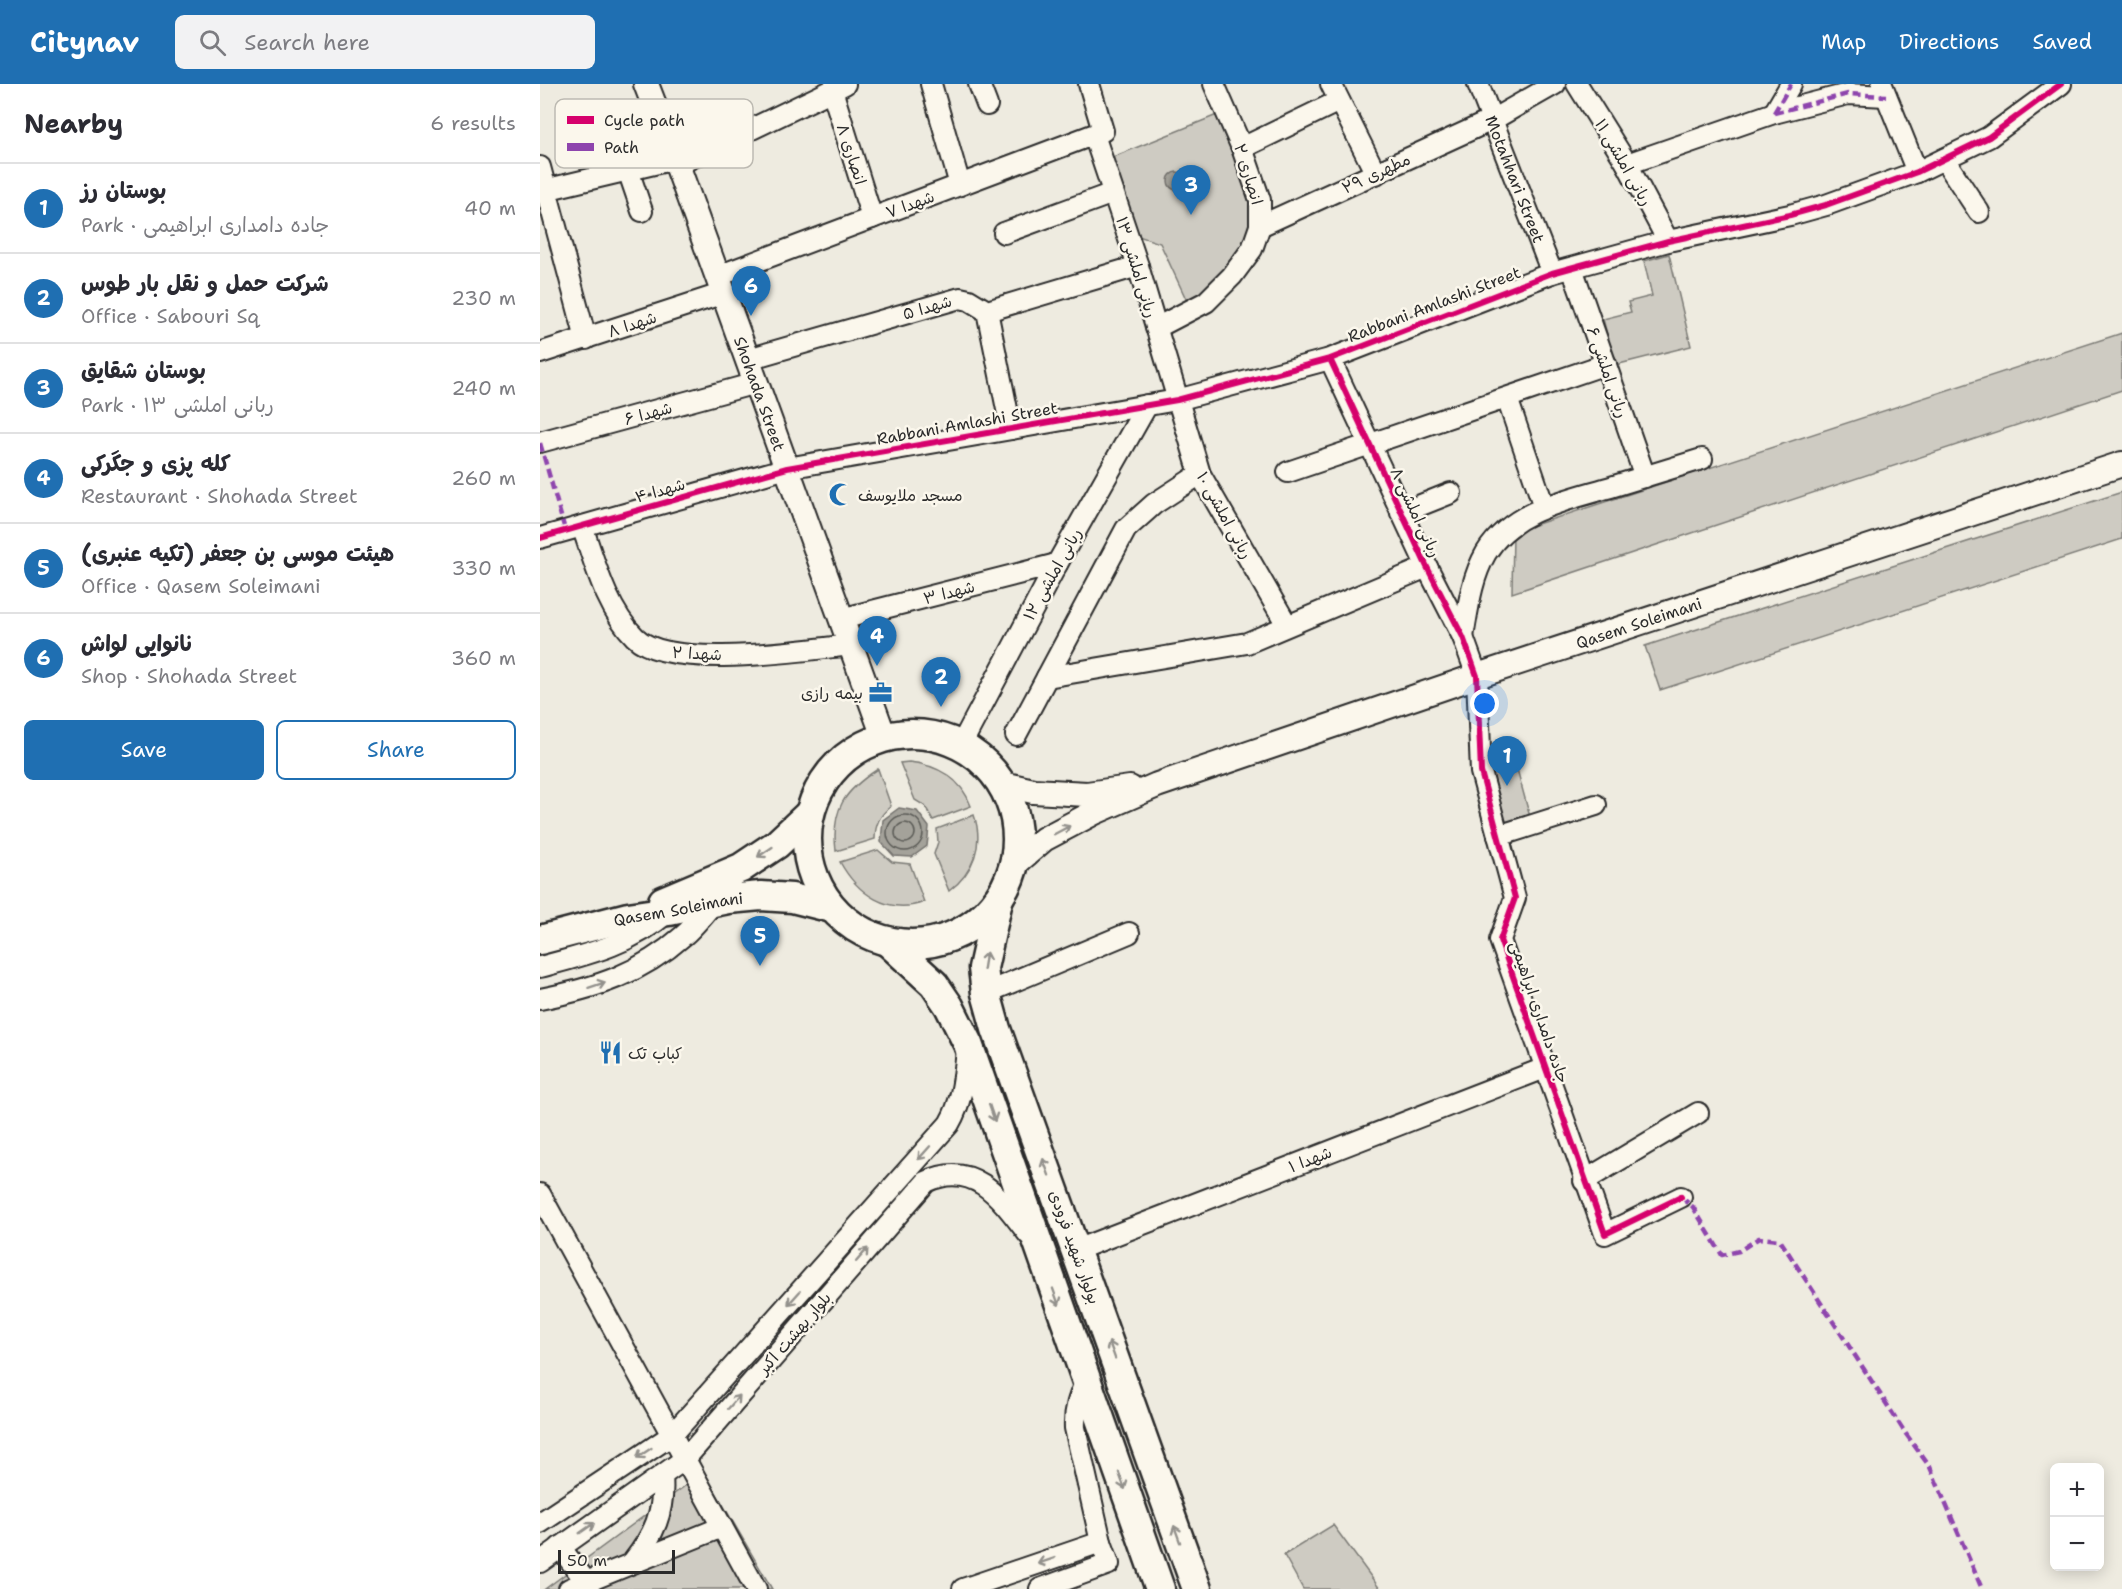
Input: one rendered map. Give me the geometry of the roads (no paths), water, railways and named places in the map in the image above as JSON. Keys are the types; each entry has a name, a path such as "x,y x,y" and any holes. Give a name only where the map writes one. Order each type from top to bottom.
{"highway":[{"path":"910,733 936,736 961,745 984,762 1003,784 1014,809 1018,837 1015,864 1008,883 998,900 976,922 949,938 919,944 888,941 857,929 832,908 818,887 809,863 806,838 809,814 819,788 836,765 858,748 884,737 910,733"},
{"name":"Qasem Soleimani","path":"628,917 694,886 741,868 777,844 809,814"},
{"name":"Qasem Soleimani","path":"628,917 761,896 792,898 832,908"},
{"name":"بولوار شهید فرودی","path":"998,900 983,968 986,993 996,1029 1197,1589"},
{"path":"540,940 628,917"},
{"name":"بولوار شهید فرودی","path":"888,941 934,984 949,1005 968,1044 1160,1589"}],"main road":[{"name":"Shohada Street","path":"646,84 652,99"},
{"name":"Shohada Street","path":"678,168 884,737"},
{"name":"Qasem Soleimani","path":"1015,864 1044,839 1095,812 1157,785 1477,676 2122,464"},
{"name":"Qasem Soleimani","path":"1003,784 1034,791 1088,794 1157,785"}],"street":[{"path":"931,84 960,185"},
{"path":"979,84 987,105"},
{"name":"ربانی املشی ۱۳","path":"1089,84 1113,193 1138,266 1177,399"},
{"name":"انصاری ۲","path":"1156,328 1206,302 1232,276 1252,249 1260,226 1260,200 1242,148 1214,84"},
{"name":"Motahhari Street","path":"1478,84 1552,273"},
{"name":"مطهری ۲۹","path":"1260,226 1492,120 1555,84"},
{"name":"ربانی املشی ۱۱","path":"1577,84 1627,164 1668,241"},
{"path":"1774,113 1791,84"},
{"name":"Rabbani Amlashi Street","path":"787,468 1177,399 1330,358 1552,273 1668,241 1826,205 1917,172 1989,137 2038,91 2061,84"},
{"path":"753,126 838,87"},
{"name":"انصاری ۸","path":"838,87 872,218"},
{"path":"1627,164 1774,113 1848,94 1884,90 1917,172"},
{"path":"1242,148 1335,92 1376,174"},
{"name":"شهدا ۷","path":"721,285 872,218 1099,133"},
{"path":"1944,159 1979,212"},
{"path":"540,167 544,190 586,339"},
{"path":"544,190 640,168"},
{"path":"628,170 642,211"},
{"path":"1004,232 1113,193"},
{"path":"1011,429 987,311 1138,266"},
{"name":"ربانی املشی ۶","path":"1572,267 1645,477"},
{"name":"شهدا ۸","path":"540,353 586,339 721,285"},
{"name":"شهدا ۵","path":"748,359 960,298 969,300 987,311"},
{"name":"ربانی املشی ۸","path":"1330,358 1401,513 1463,637 1477,676"},
{"path":"1288,472 1606,364"},
{"name":"شهدا ۶","path":"540,442 756,383"},
{"path":"1507,398 1544,507"},
{"name":"ربانی املشی ۱۰","path":"1177,399 1200,474 1287,625"},
{"name":"ربانی املشی ۱۲","path":"961,745 1057,564 1147,405"},
{"path":"1463,637 1472,590 1486,554 1504,530 1544,507 1702,459"},
{"name":"شهدا ۴","path":"540,538 787,468"},
{"path":"1016,735 1126,529 1154,504 1200,474"},
{"path":"1401,513 1450,493"},
{"name":"شهدا ۲","path":"582,526 602,583 624,625 637,640 660,651 706,656 758,654 851,645"},
{"name":"شهدا ۳","path":"842,619 1057,564"},
{"path":"1047,677 1247,643 1427,567"},
{"name":"جاده دامداری ابراهیمی","path":"1477,676 1481,772 1515,898 1500,940 1584,1181 1605,1234 1681,1197"},
{"path":"1498,836 1596,805"},
{"path":"540,999 584,990 635,970 660,955 685,934 715,902"},
{"path":"540,967 624,941 651,926 669,911"},
{"path":"986,993 1129,933"},
{"name":"بلوار بهشت اکبر","path":"540,1522 672,1435 949,1124 962,1096 968,1044"},
{"name":"شهدا ۱","path":"1076,1250 1545,1068"},
{"path":"1584,1181 1698,1113"},
{"name":"بلوار بهشت اکبر","path":"540,1562 685,1459 926,1182 939,1175 955,1174 980,1182 1000,1198 1038,1246"},
{"path":"540,1194 756,1589"},
{"path":"1040,1589 1109,1564 1101,1542 1075,1428 1074,1414 1086,1380"},
{"path":"630,1565 647,1544 658,1522 663,1494 662,1476"},
{"path":"560,1547 578,1586 722,1527"},
{"path":"963,1589 1101,1542"}],"water":[{"path":"1173,172 1181,172 1186,177 1184,188 1173,190 1168,185 1168,177"},
{"path":"899,808 917,811 929,827 927,846 912,857 894,856 881,842 883,820"}],"place":[{"name":"بوستان شقایق","path":"1191,215"},
{"name":"نانوایی لواش","path":"751,316"},
{"name":"مسجد ملایوسف","path":"840,495"},
{"name":"کله پزی و جگرکی","path":"877,666"},
{"name":"بیمه رازی","path":"881,693"},
{"name":"شرکت حمل و نقل بار طوس","path":"941,707"},
{"name":"بوستان رز","path":"1507,786"},
{"name":"هيئت موسی بن جعفر (تکیه عنبری)","path":"760,966"},
{"name":"کباب تک","path":"610,1053"}]}
